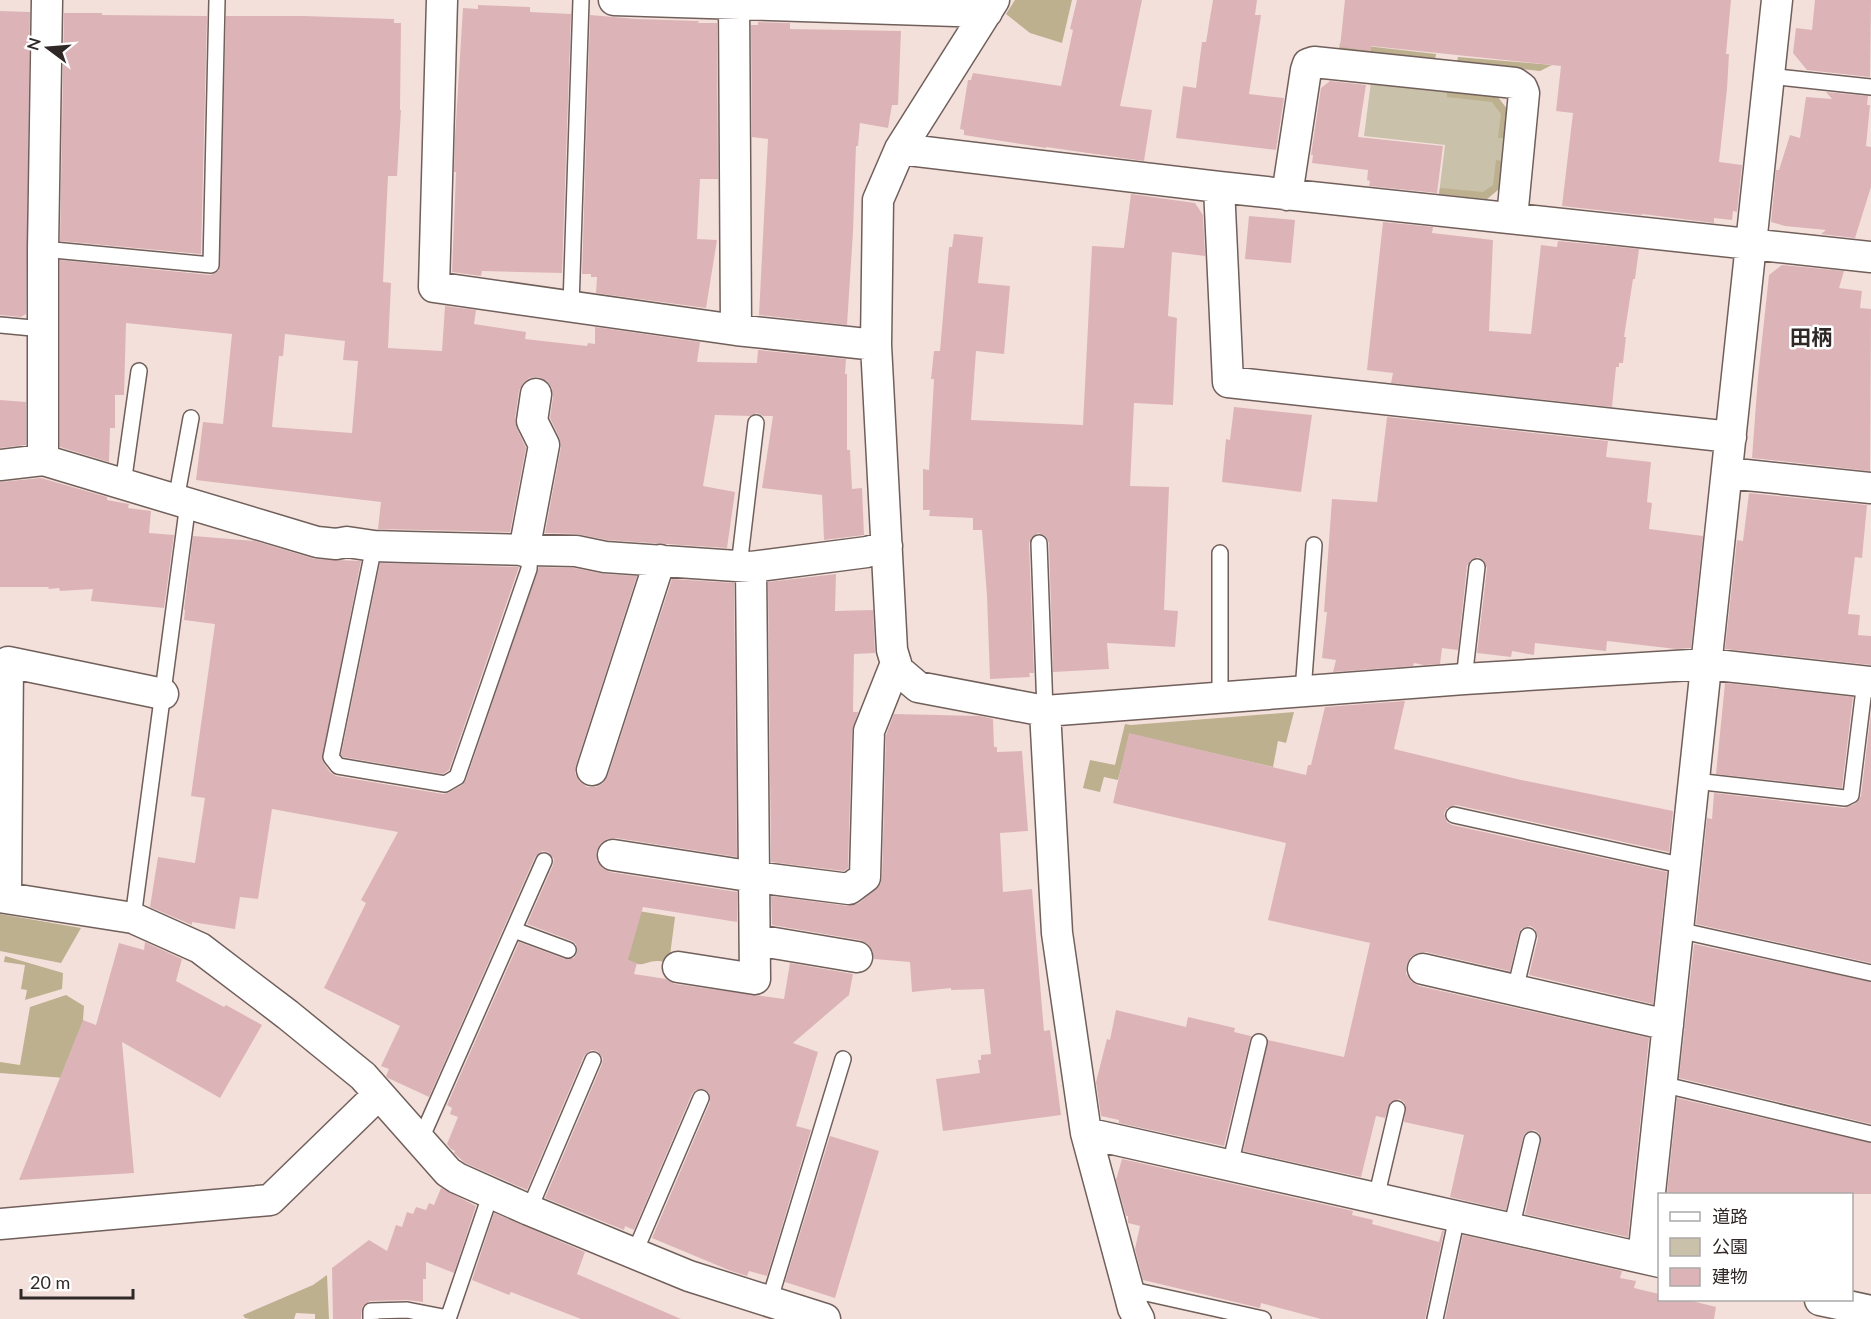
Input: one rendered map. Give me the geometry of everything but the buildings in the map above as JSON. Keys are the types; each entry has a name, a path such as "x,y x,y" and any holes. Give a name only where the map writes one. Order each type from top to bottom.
{"street":[{"path":"43,460 42,329 47,0"},
{"path":"442,0 434,287 736,330 876,345"},
{"path":"614,0 990,6"},
{"path":"1086,1133 1651,1260 1661,1084 1777,0"},
{"path":"734,2 736,330"},
{"path":"990,6 900,149 878,200 876,345 892,650 898,670 918,687 1045,711 1464,679 1707,664 1868,682"},
{"path":"1287,195 1306,70 1308,64 1314,62 1515,84 1522,87 1524,93 1512,218"},
{"path":"900,149 1219,188 1871,257"},
{"path":"1219,188 1228,382 1731,437"},
{"path":"527,551 543,445 532,421 536,394"},
{"path":"0,465 43,460 317,542 336,544 347,542 374,546 576,551 605,557 745,566 867,552 887,546"},
{"path":"1727,473 1871,488"},
{"path":"592,770 660,560"},
{"path":"678,967 755,979 755,877 745,566"},
{"path":"163,694 8,662 3,897 134,918 200,948 363,1076 448,1172 529,1210 689,1276 825,1319"},
{"path":"613,855 849,889 865,877 869,731 896,663"},
{"path":"1045,711 1057,933 1086,1133 1133,1308 1139,1319"},
{"path":"756,940 857,957"},
{"path":"1423,969 1668,1025"},
{"path":"0,1224 270,1200 379,1094"},
{"path":"1826,1301 1871,1311"}],"lane":[{"path":"43,249 211,265 217,0"},
{"path":"571,306 581,0"},
{"path":"1768,76 1871,87"},
{"path":"0,325 42,329"},
{"path":"123,484 139,371"},
{"path":"134,918 163,694 191,418"},
{"path":"745,566 756,423"},
{"path":"1039,543 1045,711"},
{"path":"1303,691 1314,545"},
{"path":"374,546 331,757 338,766 445,784 458,777 529,569 527,551"},
{"path":"1220,553 1220,697"},
{"path":"1464,679 1476,567"},
{"path":"1695,781 1845,798 1851,795 1868,682"},
{"path":"1454,815 1685,866"},
{"path":"420,1141 544,861"},
{"path":"514,930 568,950"},
{"path":"1678,930 1871,973"},
{"path":"1515,990 1528,936"},
{"path":"1230,1165 1259,1042"},
{"path":"769,1302 843,1059"},
{"path":"529,1210 593,1060"},
{"path":"1661,1084 1871,1134"},
{"path":"634,1254 701,1098"},
{"path":"1376,1198 1397,1109"},
{"path":"1511,1229 1532,1140"},
{"path":"371,1319 371,1311 407,1310 448,1318 491,1193"},
{"path":"1435,1319 1457,1217"},
{"path":"1128,1289 1263,1319"}],"green space":[{"path":"1371,82 1497,96 1507,109 1499,189 1487,199 1439,194 1445,145 1364,136"}],"shaded area":[{"path":"1015,0 1072,0 1062,43 1030,33 1006,14"},
{"path":"1340,43 1436,54 1435,60 1339,50"},
{"path":"1458,57 1552,65 1540,71 1457,62"},
{"path":"1447,90 1497,96 1507,109 1505,138 1498,138 1501,114 1492,102 1447,97"},
{"path":"1496,160 1502,161 1499,189 1487,199 1439,194 1440,188 1483,192 1493,185"},
{"path":"1294,712 1286,743 1278,741 1273,767 1130,734 1118,780 1104,777 1100,792 1083,788 1090,760 1115,765 1125,724"},
{"path":"620,908 675,917 669,963 653,961 640,964 628,960"},
{"path":"0,914 81,928 61,963 0,951"},
{"path":"5,956 63,973 62,989 25,1000 27,990 21,989 25,965 4,962"},
{"path":"66,995 84,1006 83,1020 91,1080 0,1073 0,1062 20,1065 30,1007"},
{"path":"327,1275 329,1319 315,1319 315,1314 296,1313 294,1319 250,1319 243,1315 313,1285"}],"district":[{"name":"田柄","path":"1811,336"}]}
